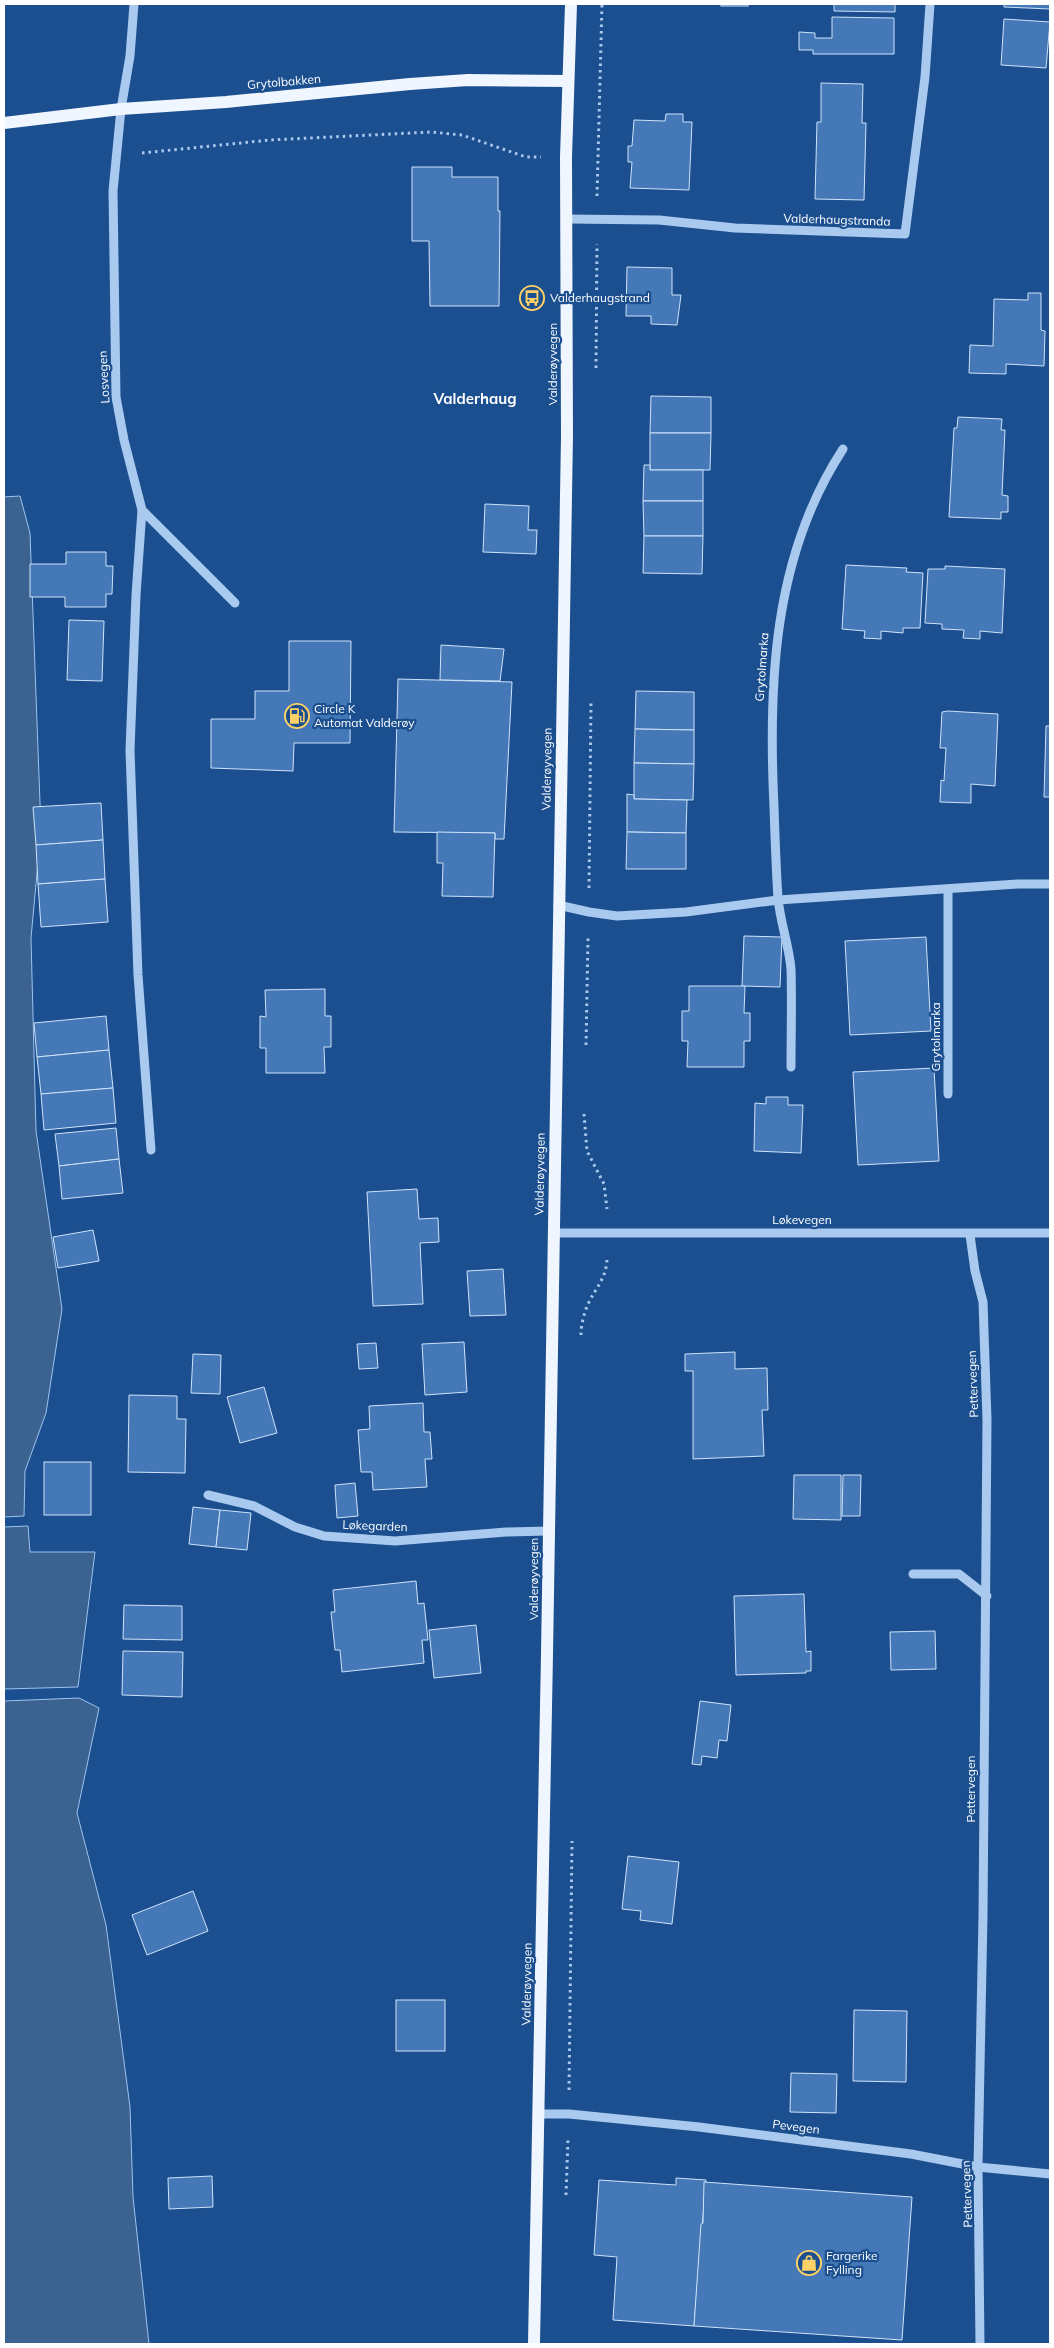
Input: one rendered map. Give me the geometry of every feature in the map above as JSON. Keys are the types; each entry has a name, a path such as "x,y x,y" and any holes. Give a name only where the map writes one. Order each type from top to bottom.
{"main road":[{"name":"Valderøyvegen","path":"534,2344 567,435 566,157 571,4"},
{"name":"Grytolbakken","path":"4,123 120,109 468,80 568,81"}],"street":[{"name":"Losvegen","path":"134,4 130,56 120,109 113,191 116,397 124,440 142,510"},
{"name":"Valderhaugstranda","path":"567,219 659,220 735,228 904,234 925,77 930,4"},
{"name":"Grytolmarka","path":"791,1067 791,967 778,900 771,750 771,704 777,631 782,603 800,534 828,472 843,449"},
{"path":"142,510 234,603"},
{"path":"142,510 136,595 130,750 138,975 151,1150"},
{"path":"558,905 617,916 686,912 778,900 1050,884"},
{"name":"Grytolmarka","path":"948,889 948,1094"},
{"name":"Løkevegen","path":"553,1233 947,1233 970,1235 1050,1233"},
{"name":"Pettervegen","path":"970,1235 975,1271 983,1302 987,1420 987,1596 978,2167 980,2344"},
{"name":"Løkegarden","path":"208,1495 254,1506 296,1527 324,1536 395,1541 506,1532 548,1531"},
{"path":"913,1574 959,1574 987,1596"},
{"name":"Pevegen","path":"539,2114 569,2114 816,2142 911,2154 978,2167 1050,2174"}],"path":[{"path":"595,376 602,4"},
{"path":"115,160 149,150 270,140 432,132 462,135 526,157 566,157"},
{"path":"586,1050 592,694"},
{"path":"581,1342 585,1312 603,1282 607,1268 606,1194 604,1184 587,1151 584,1110"},
{"path":"565,2198 569,2114 572,1838"}],"water":[{"path":"20,496 30,533 41,830 31,938 36,1131 62,1309 46,1413 25,1471 24,1516 4,1517 4,497"},
{"path":"28,1526 30,1552 95,1552 78,1687 4,1689 4,1527"},
{"path":"79,1698 99,1708 77,1813 106,1925 130,2107 133,2197 149,2344 4,2344 4,1701"}],"building":[{"path":"721,4 748,4 748,6 721,6"},
{"path":"834,4 895,4 895,12 834,11"},
{"path":"1004,4 1050,4 1050,9 1004,7"},
{"path":"832,17 894,18 894,54 813,54 813,50 799,50 799,32 815,33 815,38 832,38"},
{"path":"1004,19 1050,22 1046,68 1001,65"},
{"path":"821,83 863,84 862,123 866,123 864,200 815,199 817,122 821,122"},
{"path":"666,114 683,114 683,122 692,122 689,190 630,188 632,162 628,162 628,146 632,146 634,120 665,121"},
{"path":"412,167 452,167 452,177 498,177 498,211 500,211 499,306 430,306 429,241 412,241"},
{"path":"627,267 672,268 672,295 681,295 677,325 651,324 651,316 626,316"},
{"path":"1028,293 1041,293 1041,330 1045,331 1044,366 1006,364 1006,374 969,373 970,345 993,346 994,299 1028,300"},
{"path":"651,396 711,397 711,433 650,433"},
{"path":"958,417 1002,419 1001,430 1005,430 1002,495 1008,496 1008,512 1001,512 1001,519 949,517 954,428 957,428"},
{"path":"650,433 711,433 710,470 650,470"},
{"path":"644,465 650,465 650,470 703,470 703,501 643,501"},
{"path":"643,501 703,501 703,536 644,536"},
{"path":"485,504 529,506 528,530 537,530 536,554 483,552"},
{"path":"644,536 703,536 702,574 643,573"},
{"path":"66,552 106,552 106,566 113,566 112,594 106,594 106,607 65,607 65,597 30,597 30,564 66,564"},
{"path":"846,565 907,568 906,572 923,573 920,628 903,628 903,633 881,631 881,639 864,638 865,631 842,629"},
{"path":"945,566 1005,569 1002,633 980,631 980,639 963,638 964,630 942,629 942,624 925,623 928,569 945,569"},
{"path":"69,620 104,621 102,681 67,680"},
{"path":"289,641 351,641 350,743 294,743 293,771 211,768 211,719 255,719 255,691 289,691"},
{"path":"441,645 504,649 500,681 440,680"},
{"path":"398,679 512,682 504,839 495,839 495,833 394,832"},
{"path":"636,691 694,692 694,730 635,729"},
{"path":"942,712 998,714 995,786 971,784 971,803 940,802 941,780 944,781 946,748 940,748"},
{"path":"1046,726 1050,726 1050,797 1044,797"},
{"path":"635,729 694,730 694,764 634,763"},
{"path":"634,763 694,764 693,800 634,799"},
{"path":"627,794 634,795 634,799 687,800 686,833 627,832"},
{"path":"101,803 103,840 36,845 33,807"},
{"path":"437,832 495,833 493,897 442,896 443,863 437,863"},
{"path":"627,832 686,833 686,869 626,869"},
{"path":"103,840 105,879 38,884 36,845"},
{"path":"105,879 108,922 41,927 38,884"},
{"path":"744,936 782,937 780,987 742,986"},
{"path":"926,937 931,1031 850,1035 845,941"},
{"path":"689,986 745,986 744,1013 750,1013 750,1041 744,1041 744,1067 687,1067 688,1041 682,1041 682,1011 689,1011"},
{"path":"325,989 325,1016 331,1016 331,1047 324,1047 325,1073 266,1073 266,1048 260,1048 260,1016 266,1017 265,990"},
{"path":"106,1016 109,1050 37,1057 34,1023"},
{"path":"109,1050 113,1088 41,1094 37,1057"},
{"path":"934,1068 939,1161 858,1165 853,1072"},
{"path":"113,1088 116,1123 44,1130 41,1094"},
{"path":"766,1097 788,1097 788,1105 803,1105 801,1153 754,1151 755,1103 766,1104"},
{"path":"116,1128 119,1159 59,1166 55,1134"},
{"path":"119,1159 123,1193 62,1199 59,1166"},
{"path":"417,1189 419,1219 438,1218 439,1242 420,1243 423,1304 373,1306 367,1192"},
{"path":"93,1230 99,1261 58,1268 53,1237"},
{"path":"503,1269 506,1315 470,1316 467,1271"},
{"path":"464,1342 467,1392 425,1395 422,1344"},
{"path":"376,1343 378,1368 359,1369 357,1344"},
{"path":"735,1352 735,1369 767,1368 768,1410 762,1410 764,1456 693,1459 693,1371 685,1371 685,1354"},
{"path":"193,1354 221,1355 220,1394 191,1393"},
{"path":"264,1387 277,1433 240,1443 227,1397"},
{"path":"129,1395 177,1396 177,1419 186,1419 185,1473 128,1472"},
{"path":"423,1403 424,1432 430,1432 432,1459 425,1459 427,1487 373,1490 372,1472 361,1472 358,1430 370,1429 369,1406"},
{"path":"44,1462 91,1462 91,1515 44,1515"},
{"path":"794,1475 841,1475 841,1520 793,1519"},
{"path":"843,1475 861,1475 860,1516 842,1516"},
{"path":"355,1483 358,1516 337,1518 335,1485"},
{"path":"193,1507 220,1510 216,1547 189,1544"},
{"path":"220,1510 251,1513 247,1550 216,1547"},
{"path":"416,1581 418,1604 424,1603 428,1640 422,1640 424,1663 342,1672 340,1650 335,1650 331,1612 335,1612 333,1590"},
{"path":"804,1594 806,1652 811,1651 811,1671 806,1671 806,1673 736,1675 734,1596"},
{"path":"124,1605 182,1606 182,1640 123,1639"},
{"path":"476,1625 481,1673 434,1678 429,1630"},
{"path":"935,1631 936,1669 891,1670 890,1632"},
{"path":"123,1651 183,1652 182,1697 122,1695"},
{"path":"700,1701 731,1705 727,1741 719,1740 717,1758 702,1756 701,1765 692,1764"},
{"path":"628,1856 679,1862 672,1924 640,1920 641,1911 622,1909"},
{"path":"193,1891 208,1931 147,1955 132,1915"},
{"path":"396,2000 445,2000 445,2051 396,2051"},
{"path":"854,2010 907,2011 906,2082 853,2081"},
{"path":"791,2073 837,2074 836,2113 790,2112"},
{"path":"212,2176 213,2207 169,2209 168,2178"},
{"path":"676,2178 706,2180 694,2326 613,2320 617,2257 594,2255 599,2180 676,2185"},
{"path":"704,2182 912,2197 902,2340 694,2326 701,2224 703,2223"}],"place":[{"name":"Valderhaugstrand","path":"532,298"},
{"name":"Circle K Automat Valderøy","path":"297,716"},
{"name":"Fargerike Fylling","path":"809,2263"}],"district":[{"name":"Valderhaug","path":"475,399"}]}
